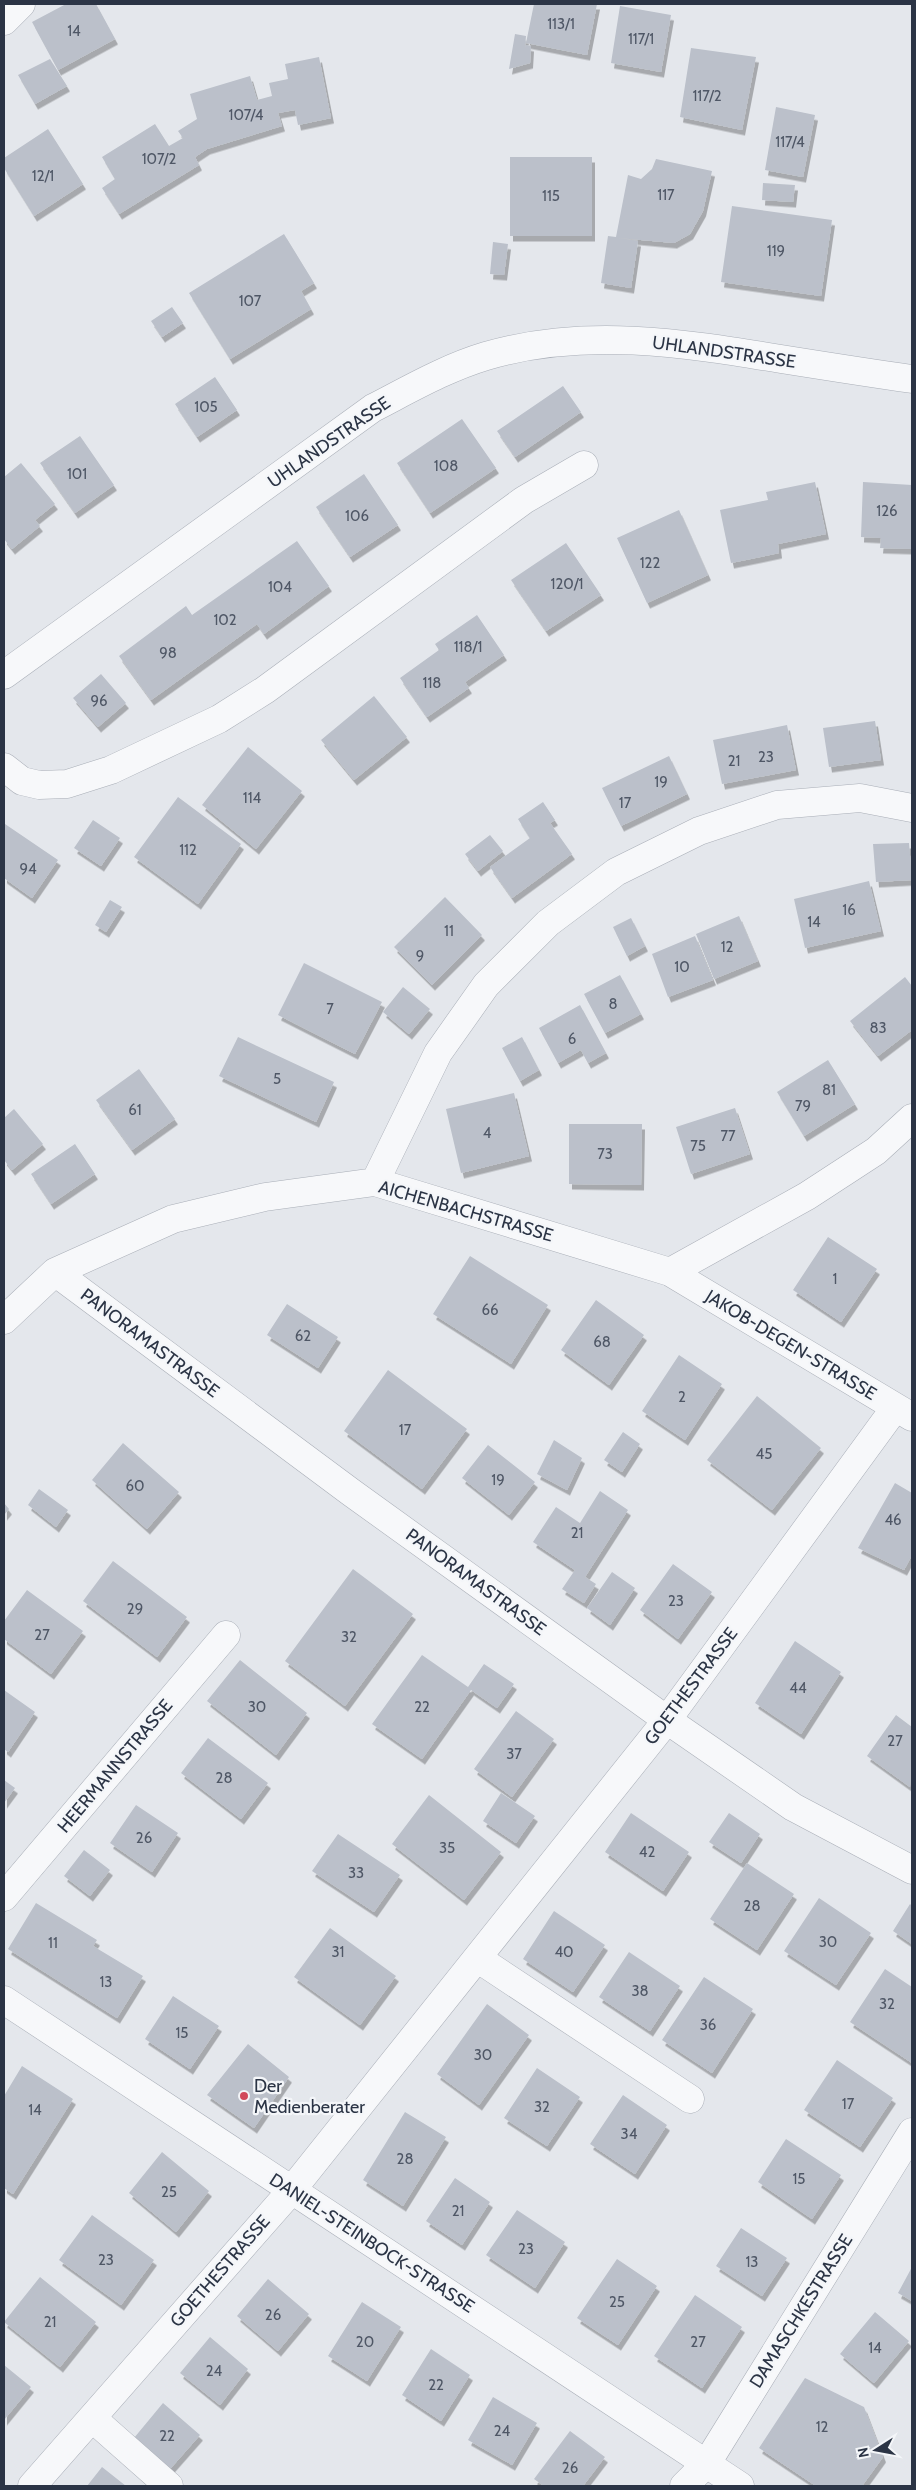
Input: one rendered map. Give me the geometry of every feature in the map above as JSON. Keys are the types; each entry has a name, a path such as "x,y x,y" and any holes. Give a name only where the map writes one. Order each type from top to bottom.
{"street":[{"path":"4,21 22,4"},
{"name":"UHLANDSTRASSE","path":"4,675 373,408 439,373 486,356 536,344 570,341 639,340 734,352 912,379"},
{"path":"4,767 22,781 39,786 67,784 111,770 219,718 265,690 524,500 584,465"},
{"path":"376,1182 438,1053 486,985 548,923 616,872 699,831 777,805 860,798 912,808"},
{"path":"670,1272 807,1196 876,1151 912,1118"},
{"name":"AICHENBACHSTRASSE","path":"4,1320 55,1272 173,1219 265,1197 376,1182 670,1272"},
{"name":"PANORAMASTRASSE","path":"55,1272 352,1493 667,1720 793,1807 912,1870"},
{"name":"JAKOB-DEGEN-STRASSE","path":"670,1272 904,1412"},
{"name":"GOETHESTRASSE","path":"32,2486 291,2191 667,1720 904,1412"},
{"name":"HEERMANNSTRASSE","path":"4,1897 226,1635"},
{"path":"477,1958 690,2099"},
{"name":"DANIEL-STEINBOCK-STRASSE","path":"4,2000 740,2486"},
{"name":"DAMASCHKESTRASSE","path":"684,2486 706,2463 912,2132"},
{"path":"92,2418 170,2486"}],"building":[{"path":"66,4 96,4 115,39 58,70 32,22"},
{"path":"534,4 597,4 587,55 526,43"},
{"path":"620,6 671,15 661,72 611,63"},
{"path":"515,34 526,36 525,48 526,45 531,46 530,63 509,69"},
{"path":"691,48 756,57 742,130 680,117"},
{"path":"319,57 331,118 298,125 295,110 278,113 282,126 207,149 195,157 199,165 119,214 102,188 115,179 102,157 155,124 169,146 183,138 178,131 197,119 190,94 250,76 257,100 272,96 269,83 288,79 285,64"},
{"path":"50,59 67,86 35,104 18,75"},
{"path":"776,107 815,115 803,177 765,170"},
{"path":"48,129 83,184 34,216 4,168 4,158"},
{"path":"510,157 592,157 592,236 510,236"},
{"path":"656,159 712,171 703,211 690,234 674,243 619,238 638,241 631,288 601,283 608,236 616,237 628,175 641,179 652,169"},
{"path":"763,183 795,185 793,202 762,200"},
{"path":"732,206 832,220 821,296 721,282"},
{"path":"284,234 314,283 301,291 311,309 230,359 189,293"},
{"path":"493,242 508,244 504,275 490,274"},
{"path":"172,307 183,323 162,337 151,321"},
{"path":"215,377 237,410 197,437 175,404"},
{"path":"563,386 581,412 515,457 497,431"},
{"path":"462,419 496,468 430,513 397,463"},
{"path":"80,436 114,485 75,513 40,463"},
{"path":"21,463 55,504 35,520 40,526 12,549 4,539 4,477"},
{"path":"364,474 398,525 350,557 316,507"},
{"path":"815,482 826,534 778,544 779,553 731,563 720,510 768,500 766,492"},
{"path":"863,482 912,485 912,549 880,548 881,538 861,537"},
{"path":"679,510 708,575 647,603 617,538"},
{"path":"297,541 329,586 264,634 257,624 151,700 119,656 186,606 192,615"},
{"path":"566,543 601,595 546,631 511,580"},
{"path":"477,615 504,655 465,682 469,688 427,717 400,678 439,650 435,644"},
{"path":"101,674 126,703 98,727 73,698"},
{"path":"374,696 407,737 354,780 321,740"},
{"path":"875,721 881,760 829,767 823,728"},
{"path":"787,725 796,770 722,784 713,740"},
{"path":"248,747 302,791 256,849 202,805"},
{"path":"669,756 687,794 621,826 602,788"},
{"path":"178,797 241,844 198,904 134,857"},
{"path":"543,802 555,820 550,823 572,854 512,898 490,867 530,838 518,819"},
{"path":"93,820 120,838 101,866 74,848"},
{"path":"5,824 58,860 32,898 4,878"},
{"path":"490,835 503,851 478,871 465,854"},
{"path":"909,843 912,880 876,882 873,844"},
{"path":"869,881 881,931 805,948 794,899"},
{"path":"445,897 482,935 432,985 394,947"},
{"path":"110,900 122,907 106,932 95,925"},
{"path":"739,916 758,961 714,979 696,934"},
{"path":"631,918 645,946 627,956 613,927"},
{"path":"695,936 713,980 668,997 652,954"},
{"path":"304,963 382,1002 355,1054 278,1015"},
{"path":"620,975 641,1014 605,1033 584,994"},
{"path":"905,977 912,986 912,1030 878,1056 850,1021"},
{"path":"403,987 430,1009 409,1034 383,1012"},
{"path":"580,1005 606,1053 588,1063 581,1050 558,1063 539,1028"},
{"path":"238,1037 334,1082 316,1122 219,1076"},
{"path":"522,1037 539,1070 520,1081 502,1048"},
{"path":"828,1060 855,1104 804,1136 777,1092"},
{"path":"139,1069 175,1119 132,1150 96,1100"},
{"path":"514,1093 529,1156 461,1173 446,1109"},
{"path":"735,1108 750,1154 691,1174 676,1127"},
{"path":"14,1109 43,1144 12,1170 4,1160 4,1118"},
{"path":"569,1124 642,1124 641,1185 569,1184"},
{"path":"75,1144 95,1174 51,1204 31,1174"},
{"path":"828,1237 877,1269 841,1322 793,1290"},
{"path":"470,1256 548,1305 511,1364 433,1314"},
{"path":"596,1300 644,1335 609,1385 561,1350"},
{"path":"287,1304 338,1337 318,1368 267,1335"},
{"path":"679,1355 722,1384 685,1440 642,1411"},
{"path":"388,1370 467,1429 422,1489 344,1431"},
{"path":"757,1396 821,1448 772,1510 707,1460"},
{"path":"623,1432 640,1444 622,1472 604,1460"},
{"path":"554,1440 582,1458 567,1490 537,1474"},
{"path":"123,1443 179,1492 147,1529 92,1480"},
{"path":"488,1445 535,1482 509,1515 462,1478"},
{"path":"895,1483 912,1493 912,1555 904,1570 858,1548"},
{"path":"39,1489 68,1510 56,1527 28,1505"},
{"path":"600,1491 628,1510 585,1577 596,1584 584,1603 562,1589 575,1570 533,1542 556,1507 580,1523"},
{"path":"4,1503 9,1509 4,1515"},
{"path":"113,1561 187,1617 157,1657 83,1601"},
{"path":"673,1564 712,1592 678,1639 640,1610"},
{"path":"353,1569 413,1614 345,1706 285,1661"},
{"path":"612,1572 635,1588 610,1625 587,1608"},
{"path":"27,1590 83,1631 51,1674 4,1639 4,1621"},
{"path":"795,1641 841,1672 801,1734 755,1703"},
{"path":"422,1655 468,1687 484,1664 514,1684 497,1708 471,1690 422,1759 372,1724"},
{"path":"240,1660 307,1713 276,1755 207,1701"},
{"path":"4,1690 35,1712 8,1752 4,1749"},
{"path":"516,1711 554,1739 512,1797 474,1769"},
{"path":"896,1715 912,1727 910,1787 867,1756"},
{"path":"208,1738 268,1783 241,1819 181,1773"},
{"path":"4,1780 15,1788 4,1803"},
{"path":"501,1793 535,1816 516,1843 483,1821"},
{"path":"429,1795 501,1852 464,1900 392,1844"},
{"path":"136,1805 178,1833 152,1872 110,1843"},
{"path":"631,1813 689,1852 663,1891 605,1852"},
{"path":"729,1813 760,1834 741,1863 709,1842"},
{"path":"338,1834 400,1875 374,1912 312,1871"},
{"path":"84,1850 110,1870 90,1896 64,1876"},
{"path":"747,1863 794,1894 757,1950 710,1919"},
{"path":"819,1898 871,1933 836,1985 784,1951"},
{"path":"36,1903 97,1940 93,1946 143,1976 117,2018 8,1949"},
{"path":"910,1904 912,1906 912,1944 893,1931"},
{"path":"554,1911 605,1945 573,1992 523,1959"},
{"path":"330,1928 396,1976 360,2025 294,1977"},
{"path":"629,1952 680,1986 650,2031 599,1997"},
{"path":"885,1969 912,1987 912,2063 850,2022"},
{"path":"704,1977 753,2009 712,2073 662,2040"},
{"path":"173,1996 219,2026 190,2069 145,2039"},
{"path":"487,2004 529,2035 479,2105 437,2074"},
{"path":"248,2044 289,2077 254,2128 207,2095"},
{"path":"837,2060 893,2098 860,2147 804,2110"},
{"path":"22,2066 73,2099 13,2194 4,2188 4,2096"},
{"path":"537,2068 580,2097 547,2146 504,2118"},
{"path":"623,2095 667,2125 635,2174 590,2144"},
{"path":"405,2112 446,2137 403,2206 363,2180"},
{"path":"786,2139 841,2175 812,2219 758,2182"},
{"path":"162,2152 209,2191 176,2232 129,2193"},
{"path":"455,2178 490,2202 462,2245 426,2221"},
{"path":"517,2210 565,2242 535,2288 486,2255"},
{"path":"92,2215 154,2260 121,2305 59,2260"},
{"path":"741,2228 787,2258 762,2296 716,2266"},
{"path":"617,2259 657,2286 618,2345 577,2318"},
{"path":"912,2267 912,2301 898,2293"},
{"path":"40,2277 96,2322 60,2367 4,2322"},
{"path":"268,2279 309,2314 278,2351 237,2316"},
{"path":"695,2295 742,2327 702,2388 654,2356"},
{"path":"362,2302 401,2327 367,2381 328,2356"},
{"path":"875,2312 909,2341 874,2383 840,2354"},
{"path":"210,2337 248,2369 220,2405 180,2373"},
{"path":"431,2349 470,2375 441,2421 402,2395"},
{"path":"4,2365 31,2387 4,2420"},
{"path":"805,2378 864,2407 883,2457 862,2486 816,2486 759,2448"},
{"path":"493,2397 537,2423 512,2465 468,2440"},
{"path":"163,2403 200,2435 170,2469 134,2438"},
{"path":"570,2431 605,2457 583,2486 544,2486 534,2479"},
{"path":"102,2467 126,2486 87,2486"}],"place":[{"name":"Der Medienberater","path":"244,2096"}]}
